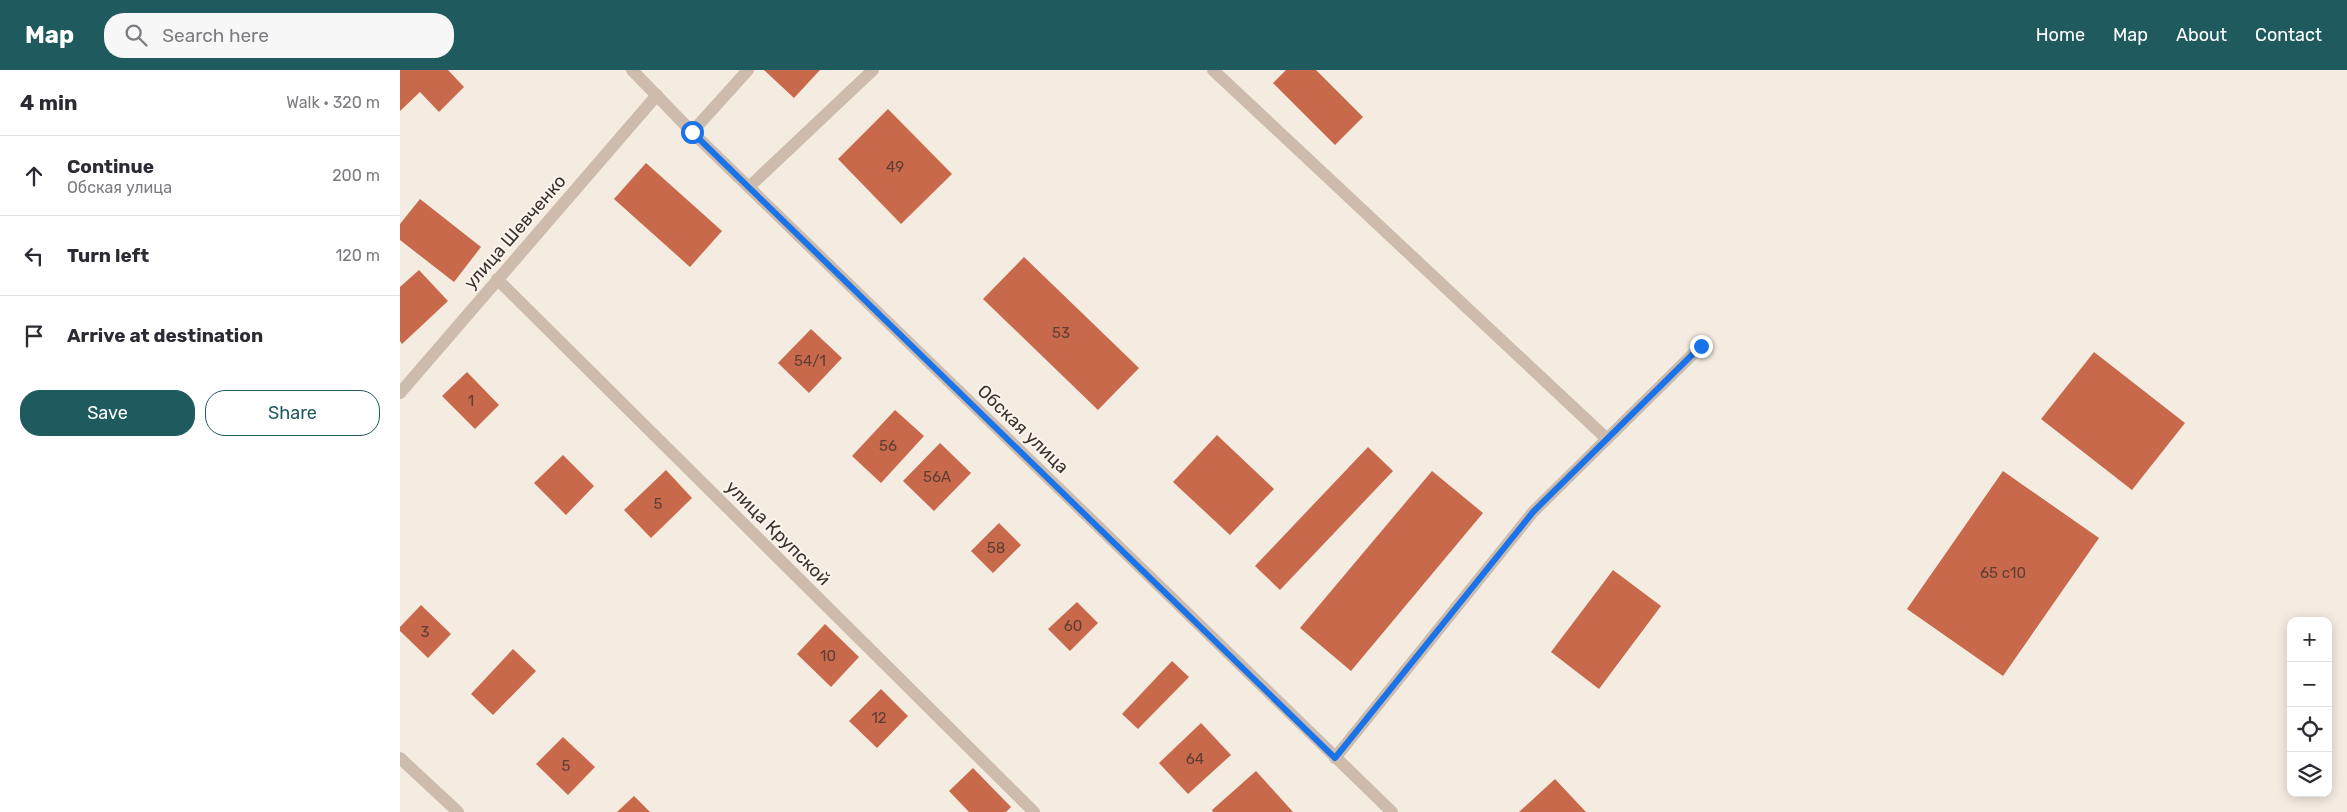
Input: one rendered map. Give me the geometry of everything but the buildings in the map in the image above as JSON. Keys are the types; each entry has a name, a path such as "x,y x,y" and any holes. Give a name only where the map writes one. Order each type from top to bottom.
{"street":[{"name":"Обская улица","path":"632,70 692,132 1392,812"},
{"path":"692,132 748,70"},
{"path":"749,187 873,70"},
{"path":"1213,70 1607,439"},
{"name":"улица Шевченко","path":"400,393 656,95"},
{"name":"улица Крупской","path":"497,279 1034,812"},
{"path":"1335,758 1533,512 1701,346"},
{"path":"400,758 458,812"}],"route":[{"path":"692,132 1335,758 1533,512 1701,346"}]}
